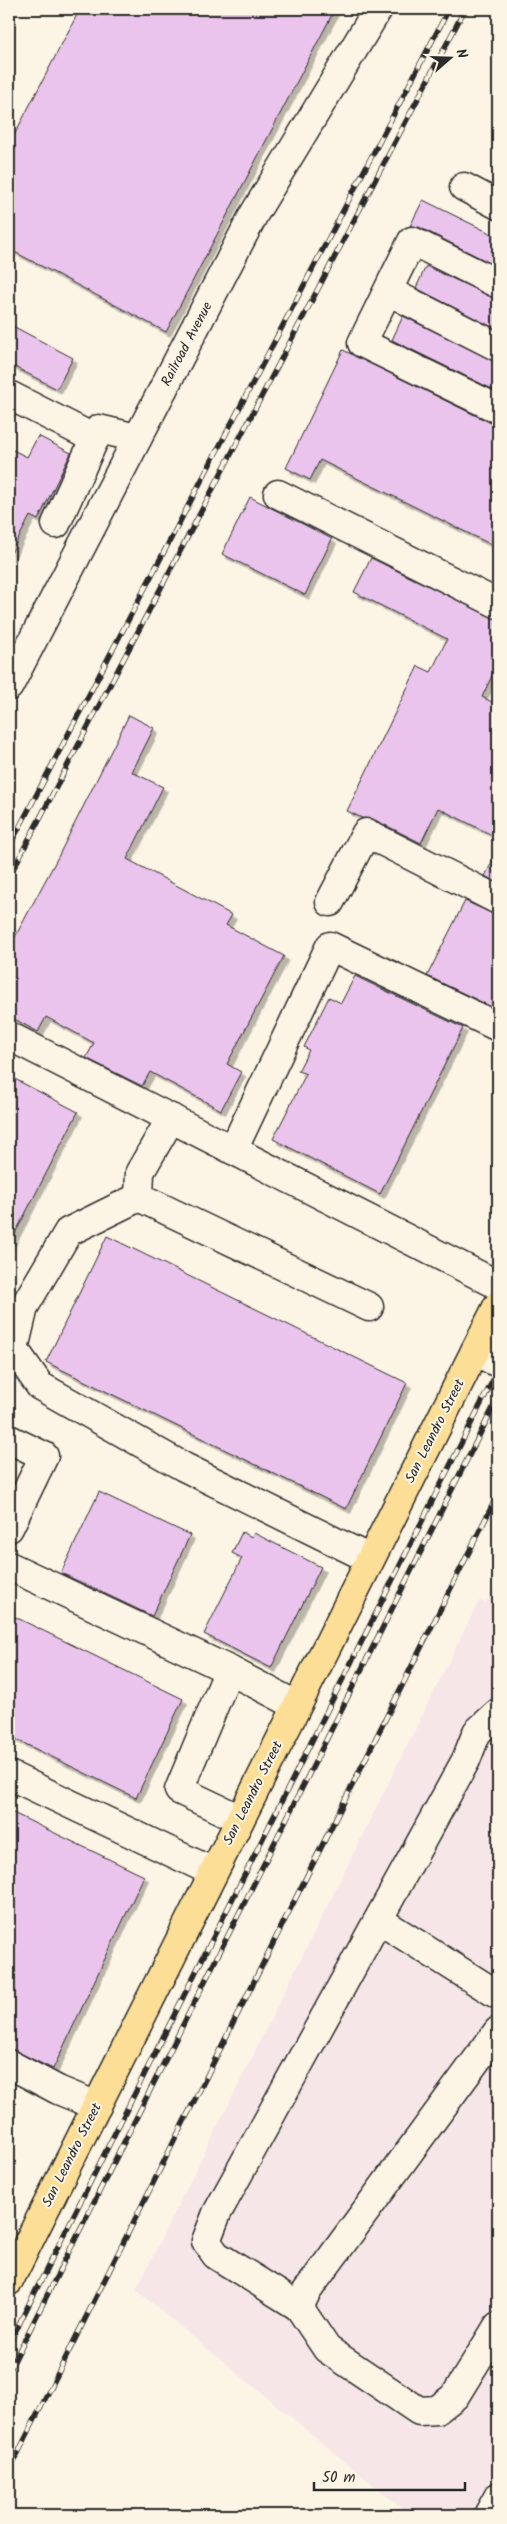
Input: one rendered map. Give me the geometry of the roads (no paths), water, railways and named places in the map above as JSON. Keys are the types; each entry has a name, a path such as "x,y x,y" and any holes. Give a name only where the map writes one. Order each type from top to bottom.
{"main road":[{"name":"San Leandro Street","path":"9,2281 370,1559 487,1357 498,1305"}],"street":[{"name":"Railroad Avenue","path":"9,686 254,214 378,9"},
{"path":"464,187 498,205"},
{"path":"498,284 412,241 362,343 498,410"},
{"path":"388,291 498,347"},
{"path":"9,395 95,439"},
{"path":"56,524 99,429 137,438"},
{"path":"278,494 498,604"},
{"path":"330,902 366,833 498,900"},
{"path":"233,1150 330,946 498,1027"},
{"path":"9,1036 498,1285"},
{"path":"139,1197 140,1172 171,1118"},
{"path":"139,1197 369,1307"},
{"path":"139,1197 68,1232 24,1307 14,1349 40,1386 184,1467 370,1559"},
{"path":"9,1439 44,1456 9,1528"},
{"path":"9,1566 229,1670 296,1706"},
{"path":"229,1670 179,1790 240,1819"},
{"path":"498,1713 477,1732 466,1760 217,2213 206,2241 216,2255 299,2306 327,2348 419,2411 437,2410 455,2396 498,2326"},
{"path":"9,1775 213,1872"},
{"path":"379,1920 498,1995"},
{"path":"299,2306 307,2291 498,2031"},
{"path":"9,2064 58,2090 97,2106"},
{"path":"488,2515 498,2497"}],"railway":[{"path":"9,847 449,9"},
{"path":"9,877 465,9"},
{"path":"9,2344 498,1370"},
{"path":"9,2371 498,1398"},
{"path":"9,2471 498,1494"}]}
